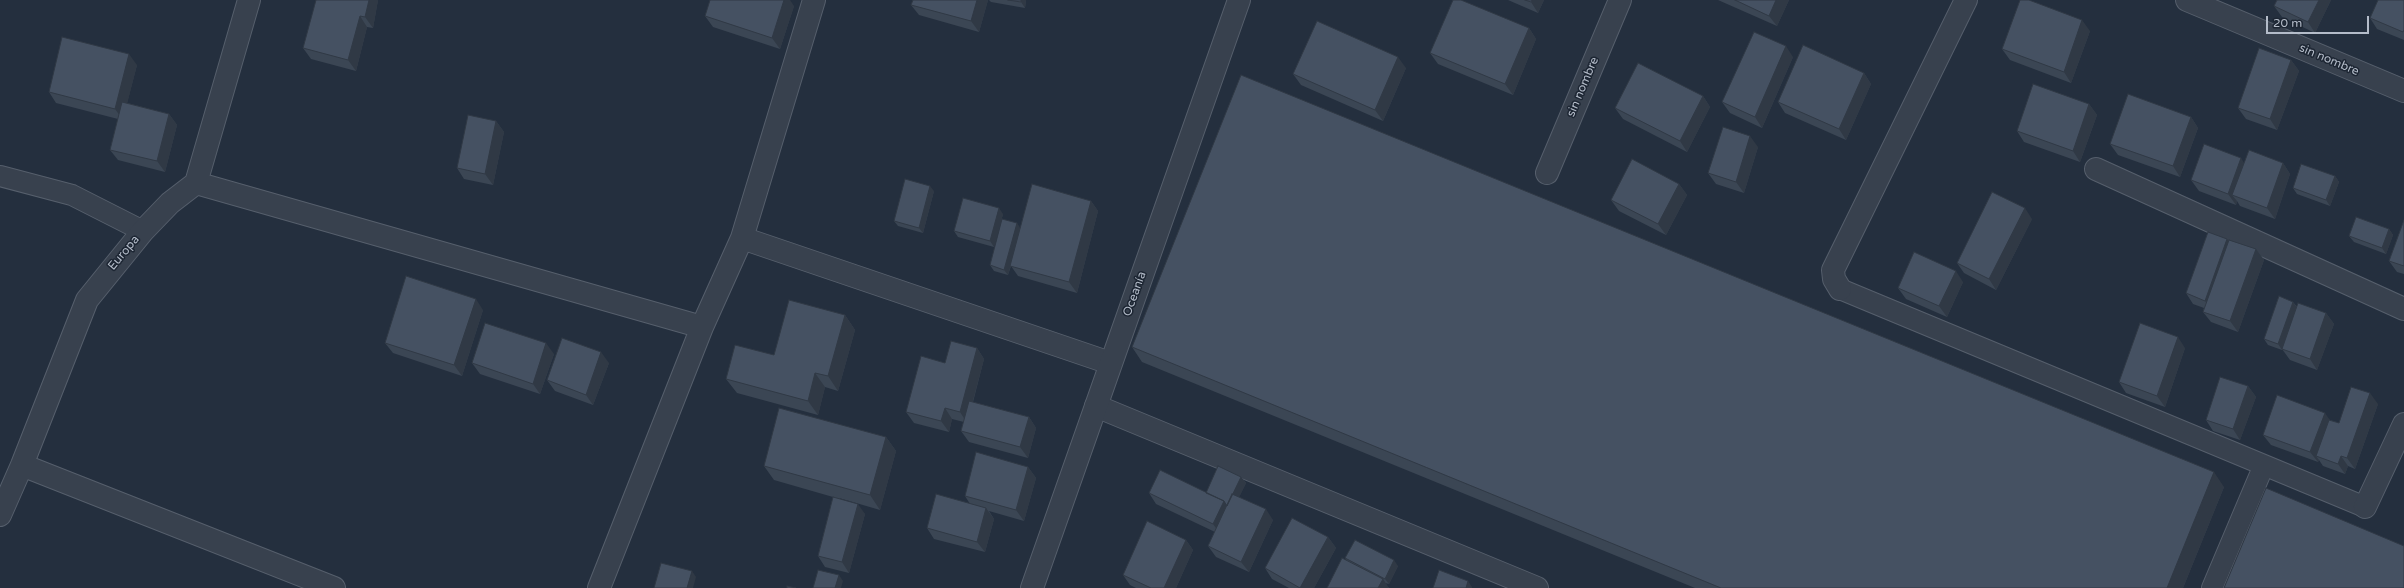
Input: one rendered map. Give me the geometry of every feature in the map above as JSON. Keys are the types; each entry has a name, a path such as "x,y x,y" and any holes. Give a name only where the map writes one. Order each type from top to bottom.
{"street":[{"path":"249,0 196,183 702,327"},
{"path":"599,588 702,327 742,238 814,0"},
{"name":"Oceanía","path":"1032,588 1110,362 1239,0"},
{"name":"sin nombre","path":"1547,173 1620,0"},
{"path":"1840,289 1834,279 1833,270 1966,0"},
{"name":"sin nombre","path":"2192,1 2404,91"},
{"path":"2096,169 2404,309"},
{"name":"Europa","path":"0,515 22,465 86,300 143,231 170,203 196,183"},
{"path":"742,238 1110,362"},
{"path":"1096,406 1537,588"},
{"path":"2365,507 2404,424"},
{"path":"22,465 334,588"}],"lane":[{"path":"0,176 72,195 143,231"},
{"path":"1840,289 2365,507"},
{"path":"2212,588 2264,465"}],"building":[{"path":"316,0 369,0 365,17 360,16 348,60 303,48"},
{"path":"710,0 784,0 772,38 705,16"},
{"path":"913,0 977,0 971,21 911,5"},
{"path":"1008,0 1021,0 1021,2"},
{"path":"1453,0 1461,0 1529,28 1505,84 1430,53"},
{"path":"1735,0 1776,0 1769,16"},
{"path":"2020,0 2029,0 2082,20 2064,72 2002,49"},
{"path":"2277,0 2319,0 2308,22 2274,6"},
{"path":"2378,0 2404,0 2403,32 2370,18"},
{"path":"1317,21 1398,57 1375,110 1293,74"},
{"path":"1754,32 1786,46 1755,117 1722,102"},
{"path":"62,37 129,54 115,109 49,92"},
{"path":"1803,45 1864,73 1839,129 1778,102"},
{"path":"2259,48 2291,60 2270,119 2238,108"},
{"path":"1638,63 1703,96 1680,141 1615,108"},
{"path":"1241,75 2214,472 2167,588 1721,588 1132,347"},
{"path":"2033,84 2089,104 2073,151 2017,131"},
{"path":"2128,94 2191,117 2173,166 2110,144"},
{"path":"122,102 169,114 157,161 110,150"},
{"path":"468,115 496,121 485,174 457,168"},
{"path":"1723,127 1750,136 1736,182 1708,173"},
{"path":"2204,144 2241,158 2228,194 2191,180"},
{"path":"2249,150 2283,163 2267,208 2232,195"},
{"path":"1632,159 1679,184 1658,224 1611,200"},
{"path":"2301,164 2335,176 2326,200 2293,188"},
{"path":"905,179 930,186 919,228 894,221"},
{"path":"1032,184 1091,201 1069,282 1010,266"},
{"path":"1992,192 2025,208 1989,279 1957,263"},
{"path":"963,198 999,208 990,241 954,231"},
{"path":"2356,217 2389,229 2382,248 2349,236"},
{"path":"1002,219 1017,223 1004,270 990,265"},
{"path":"2404,220 2404,266 2389,261"},
{"path":"2208,232 2227,239 2205,301 2186,293"},
{"path":"2229,240 2256,249 2230,321 2203,312"},
{"path":"1914,252 1956,271 1939,306 1898,288"},
{"path":"406,276 476,299 454,365 385,343"},
{"path":"2279,296 2293,302 2278,344 2264,339"},
{"path":"789,300 845,315 828,376 815,373 808,401 726,379 735,345 774,355"},
{"path":"2298,303 2326,313 2310,359 2282,349"},
{"path":"485,323 546,343 533,384 472,363"},
{"path":"2140,323 2178,337 2157,396 2119,382"},
{"path":"562,338 601,352 586,395 547,380"},
{"path":"951,341 977,348 960,412 945,408 941,421 906,412 921,356 945,363"},
{"path":"2220,377 2248,386 2233,429 2206,420"},
{"path":"2351,387 2370,393 2347,458 2341,456 2338,464 2316,456 2329,420 2339,423"},
{"path":"2277,395 2325,413 2310,452 2263,435"},
{"path":"969,401 1029,417 1020,447 961,431"},
{"path":"779,408 886,437 870,495 764,466"},
{"path":"976,452 1028,467 1016,510 965,496"},
{"path":"1218,466 1241,477 1227,506 1224,501 1206,493"},
{"path":"1160,470 1224,501 1213,524 1149,493"},
{"path":"2266,488 2404,546 2404,588 2224,588"},
{"path":"936,494 986,508 977,542 927,528"},
{"path":"1232,494 1266,509 1241,562 1208,546"},
{"path":"833,497 858,504 842,562 818,556"},
{"path":"1292,518 1328,537 1300,588 1265,568"},
{"path":"1147,521 1186,540 1164,588 1151,588 1123,575"},
{"path":"1355,540 1394,560 1385,579 1345,558"},
{"path":"1342,558 1383,579 1378,588 1327,588"},
{"path":"661,563 692,571 687,588 654,588"},
{"path":"818,570 839,575 835,588 813,588"},
{"path":"1439,570 1468,581 1466,588 1433,588"}]}
